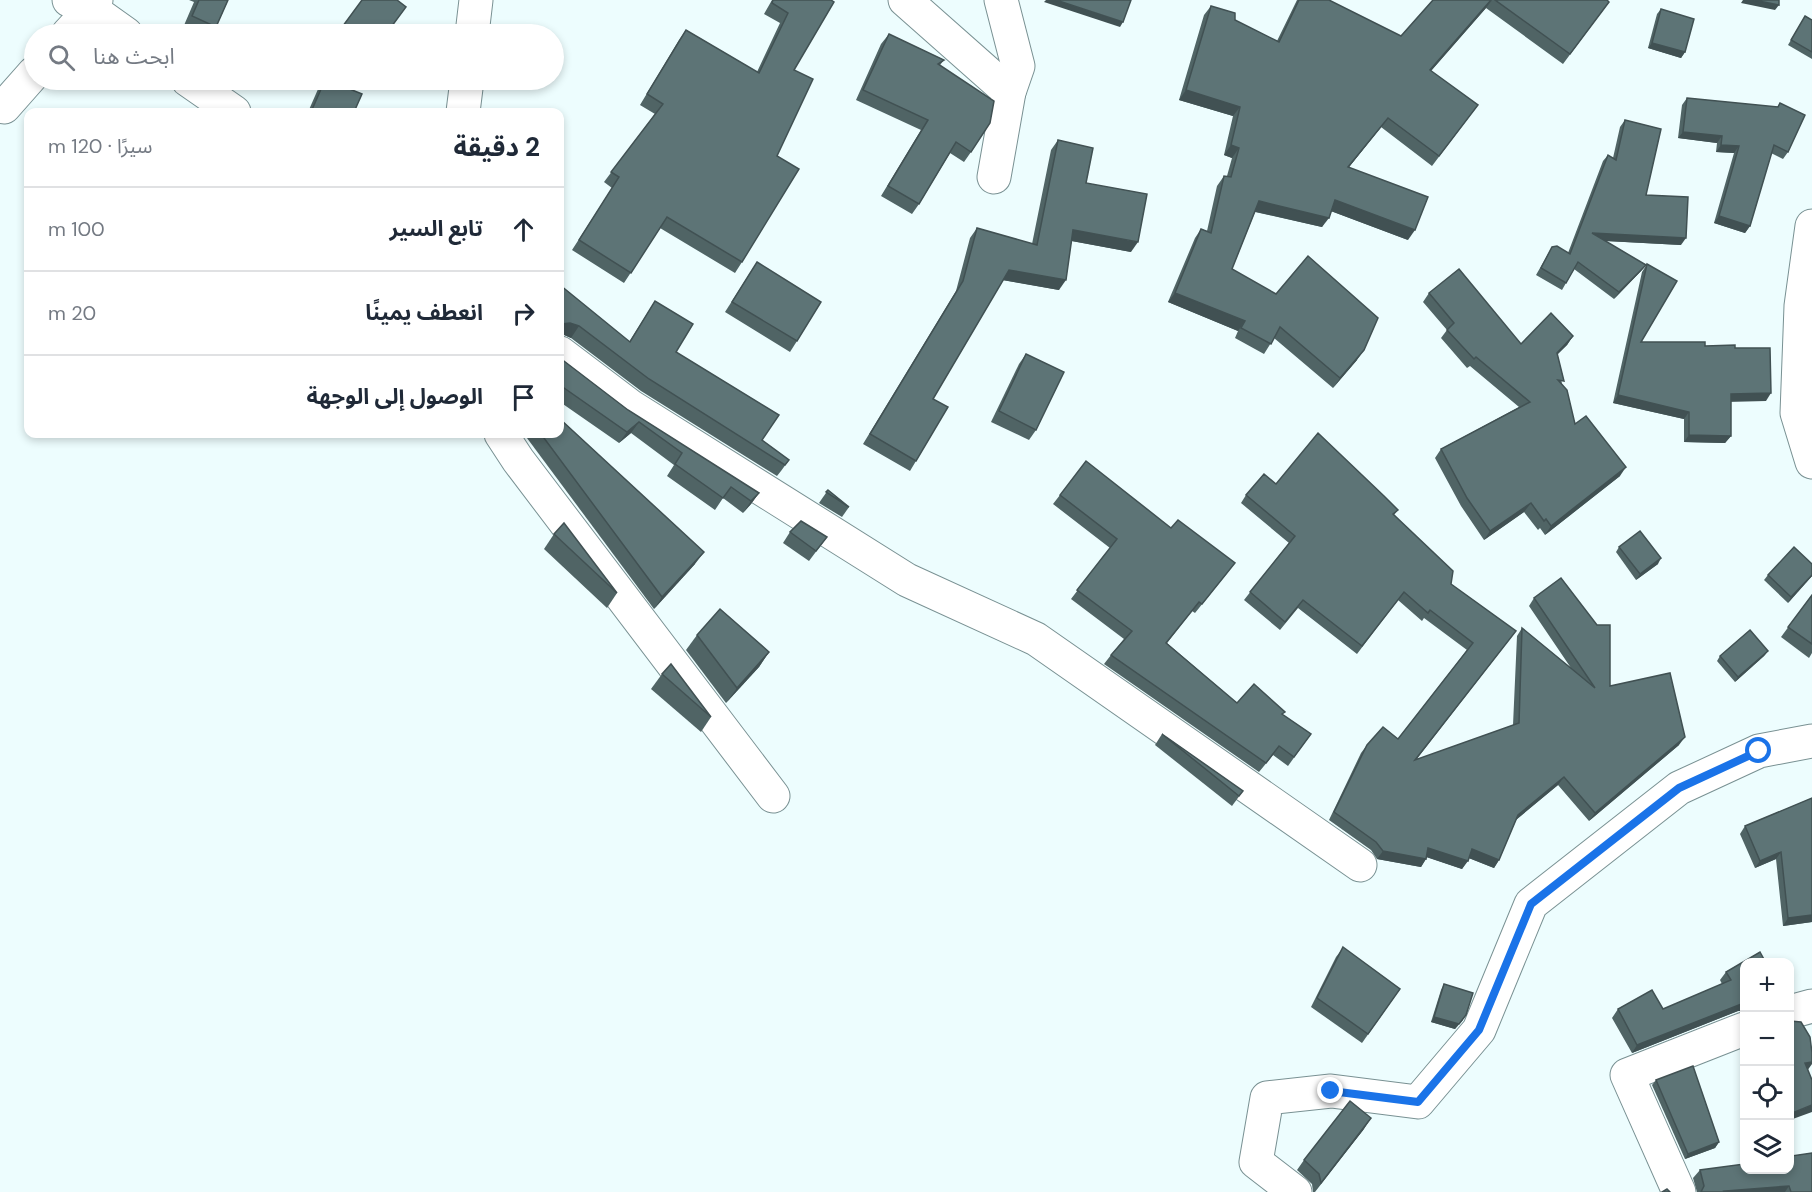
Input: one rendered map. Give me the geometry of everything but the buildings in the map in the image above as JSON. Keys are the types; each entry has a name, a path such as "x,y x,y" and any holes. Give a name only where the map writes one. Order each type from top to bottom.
{"street":[{"path":"473,24 476,0"},
{"path":"904,0 1009,92"},
{"path":"994,177 1009,92 1018,66 1001,0"},
{"path":"73,24 85,3 113,24"},
{"path":"11,108 24,88"},
{"path":"203,90 228,108"},
{"path":"464,108 466,90"},
{"path":"1812,226 1801,306 1797,413 1812,462"},
{"path":"564,356 630,406 907,580 1036,639 1360,865"},
{"path":"504,438 773,796"},
{"path":"1295,1192 1256,1162 1267,1098 1331,1091 1418,1102 1479,1030 1531,904 1679,788 1759,751 1812,741"},
{"path":"1794,1011 1812,1006"},
{"path":"1678,1192 1627,1075 1740,1031"}],"route":[{"path":"1331,1091 1418,1102 1479,1030 1531,904 1679,788 1759,751"}]}
